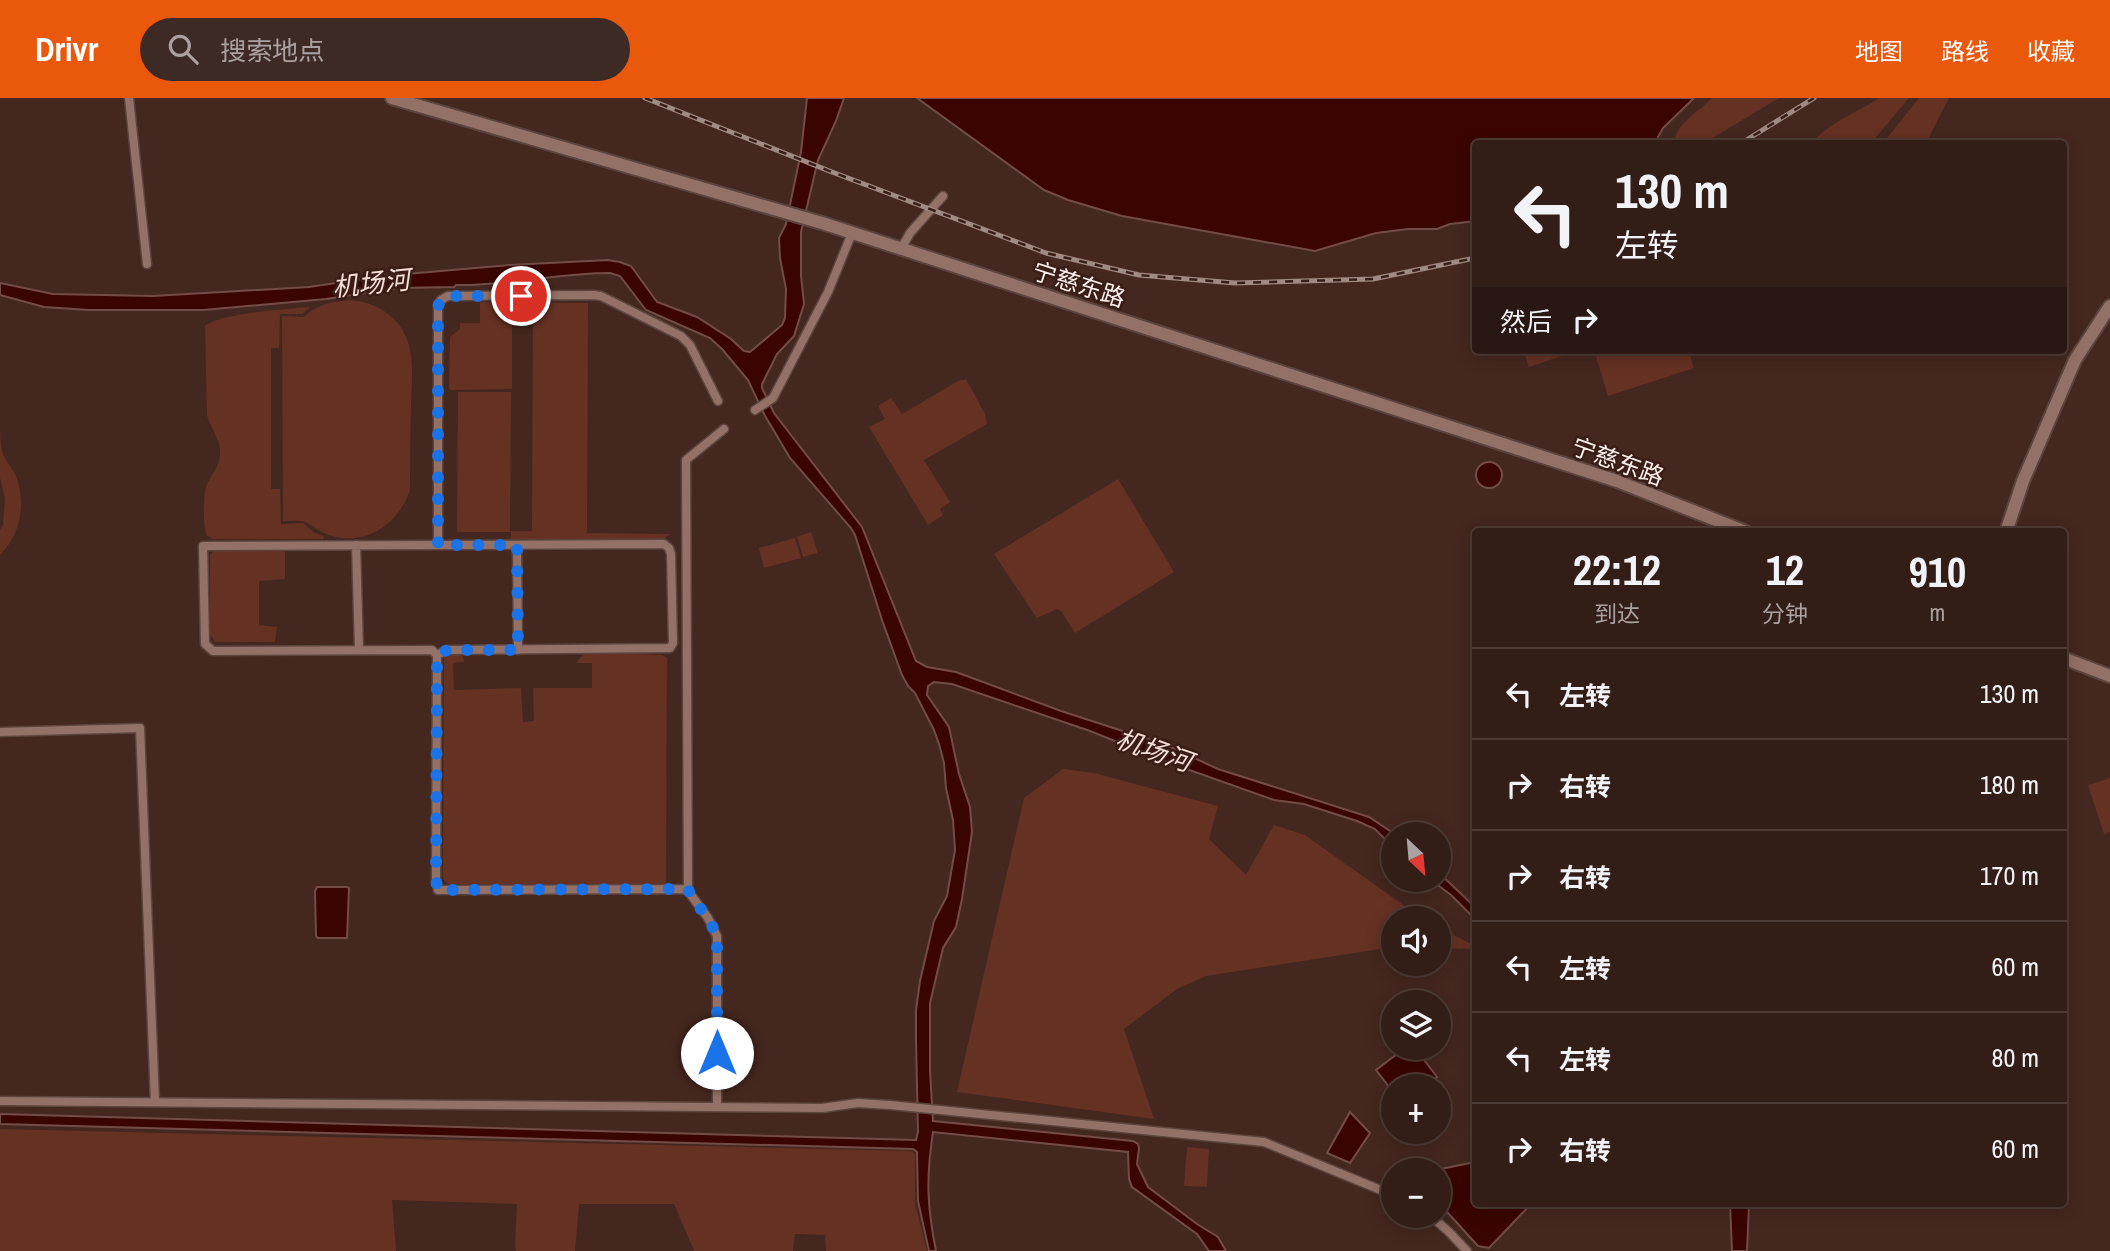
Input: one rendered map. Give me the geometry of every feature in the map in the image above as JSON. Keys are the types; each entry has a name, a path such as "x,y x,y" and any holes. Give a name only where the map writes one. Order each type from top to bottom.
{"main road":[{"name":"宁慈东路","path":"392,98 822,223 1617,481 1735,528"},
{"path":"2007,528 2023,481 2075,360 2110,306"},
{"path":"2067,659 2110,676"}],"street":[{"path":"129,98 147,264"},
{"path":"901,249 910,233 943,196"},
{"path":"755,410 773,398 828,292 852,233"},
{"path":"438,545 438,306 441,300 448,296 601,296 681,336 690,345 718,401"},
{"path":"717,1107 717,936 688,889 686,460 724,429"},
{"path":"437,656 447,650 670,648 673,643 670,548 664,544 203,546 205,644 213,651 432,650 437,656 438,890 688,889"},
{"path":"356,545 359,650"},
{"path":"517,545 518,650"},
{"path":"0,732 140,728 155,1102"},
{"path":"0,1101 822,1108 858,1103 890,1105 1264,1142 1381,1190"},
{"path":"1446,1228 1467,1251"}],"shaded area":[{"path":"1712,98 1779,98 1709,140 1675,140 1683,124"},
{"path":"1879,98 1909,98 1874,140 1815,140 1835,124"},
{"path":"1919,98 1949,98 1928,140 1885,140"},
{"path":"348,300 370,304 396,321 407,339 412,372 410,490 405,502 389,523 355,538 329,535 303,521 283,521 282,316 304,317 319,306"},
{"path":"480,302 588,303 587,533 670,534 664,539 511,539 511,532 457,532 458,392 511,392 510,531 532,531 533,309 512,309 512,389 451,390 450,337 460,329 460,323 480,323"},
{"path":"310,307 302,314 280,314 279,348 271,348 271,489 280,489 281,524 303,523 315,533 324,536 323,539 213,539 207,536 204,498 206,487 219,461 220,451 207,415 205,326 239,315"},
{"path":"1524,354 1565,355 1529,367"},
{"path":"1595,354 1689,354 1694,368 1608,396"},
{"path":"966,379 985,414 987,424 924,460 950,502 940,509 943,515 928,525 869,427 885,419 878,406 891,398 902,414"},
{"path":"0,429 5,459 19,485 21,506 17,528 0,555 0,530 3,525 5,498 0,478"},
{"path":"1118,479 1174,572 1075,633 1057,609 1037,618 994,554"},
{"path":"811,532 818,553 803,557 797,537"},
{"path":"795,538 801,558 764,568 759,548"},
{"path":"218,549 282,549 285,552 285,579 259,581 259,625 277,627 275,642 215,642 210,634 210,554"},
{"path":"590,652 662,655 667,658 666,884 448,884 443,876 444,658 453,654 463,656 464,662 453,663 454,690 521,688 523,722 534,721 533,688 592,688 592,663 577,663 582,656"},
{"path":"1063,769 1094,773 1218,806 1209,839 1246,875 1274,825 1305,835 1381,889 1381,892 1405,906 1381,906 1381,949 1206,976 1177,989 1124,1029 1154,1119 957,1092 1024,798"},
{"path":"2110,778 2110,832 2104,834 2088,785"},
{"path":"1451,934 1472,944 1472,949 1451,948"},
{"path":"0,1129 912,1151 915,1155 915,1204 927,1251 826,1251 825,1235 795,1234 793,1251 694,1251 674,1204 579,1204 575,1251 516,1251 517,1204 392,1200 396,1251 0,1251"},
{"path":"1187,1147 1209,1149 1207,1187 1184,1186"}],"water":[{"name":"机场河","path":"807,98 844,98 818,160 801,232 804,304 794,336 777,354 762,388 774,413 862,527 916,661 927,667 956,672 1061,711 1166,745 1218,769 1369,817 1381,825 1381,835 1375,829 1357,821 1304,804 1274,800 1090,731 952,684 934,682 928,686 927,695 949,727 959,774 970,807 972,832 956,927 943,948 930,1003 933,1121 1133,1141 1138,1144 1137,1164 1148,1187 1218,1237 1226,1251 1209,1251 1197,1234 1132,1187 1128,1152 933,1132 928,1192 936,1251 929,1251 918,1201 917,1152 913,1149 0,1124 0,1114 916,1140 916,1010 934,921 947,896 955,850 944,763 934,730 915,693 902,675 855,535 790,458 748,380 722,349 710,338 646,310 620,276 610,273 454,287 397,288 326,299 203,310 89,310 44,307 0,295 0,283 53,294 153,296 309,287 383,276 608,260 631,266 657,302 697,317 731,339 744,351 750,352 782,325 785,318 786,289 779,238 786,224 801,152"},
{"path":"917,98 1694,98 1663,128 1659,140 1472,140 1472,221 1450,224 1437,229 1376,233 1315,251 1122,216 1044,190"},
{"path":"1489,462 1498,466 1502,475 1498,484 1489,488 1480,484 1476,475 1480,466"},
{"path":"1451,884 1472,904 1472,916 1447,892 1451,892"},
{"path":"317,887 349,888 347,938 316,936"},
{"path":"1389,1060 1424,1060 1435,1074 1381,1074 1381,1076 1376,1070"},
{"path":"1350,1112 1370,1133 1350,1163 1327,1153"},
{"path":"1472,1163 1472,1207 1528,1207 1489,1248 1478,1246 1451,1216 1451,1167"},
{"path":"1730,1207 1749,1207 1747,1251 1732,1251"}],"railway":[{"path":"645,98 1046,253 1139,275 1235,283 1373,279 1472,259"},
{"path":"1746,140 1814,98"}],"route":[{"path":"521,296 448,296 441,300 438,306 438,545 517,545 518,650 447,650 437,656 438,890 688,889 717,936 717,1053"}]}
